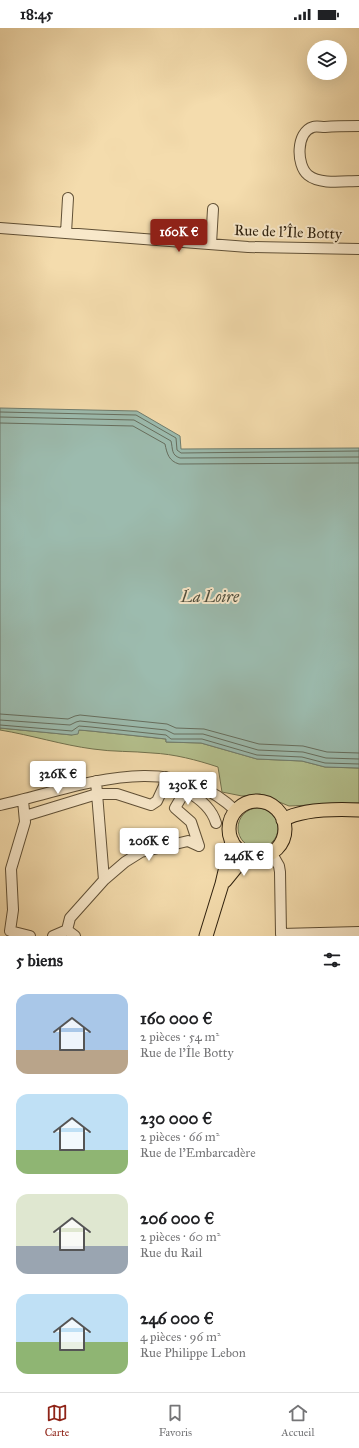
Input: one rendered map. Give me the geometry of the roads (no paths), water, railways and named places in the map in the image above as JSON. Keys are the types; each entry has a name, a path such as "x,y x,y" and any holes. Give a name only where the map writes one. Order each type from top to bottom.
{"main road":[{"path":"206,936 222,884 232,841 230,826 231,820 236,811 249,802 265,802 274,807 281,815 285,829 283,839 278,847 271,852 263,856 251,856 241,851 232,841"},
{"path":"283,820 296,814 326,810 359,810"},
{"path":"222,884 238,865 251,856"}],"street":[{"path":"359,126 313,127 305,131 301,140 300,153 302,167 308,175 318,180 359,181"},
{"path":"66,233 68,198"},
{"path":"211,244 213,209"},
{"name":"Rue de l'Île Botty","path":"0,228 211,244 285,248 359,249"},
{"path":"0,805 117,777 191,782 218,796 236,811"},
{"path":"96,781 104,880"},
{"path":"165,781 198,799 210,810 216,823"},
{"path":"25,816 97,794 117,794 151,805 157,801 165,781"},
{"path":"53,936 71,933 70,918 104,880 125,862 141,852 188,841 199,846 191,822 175,808 185,791"},
{"path":"23,800 25,822 11,869 13,910 10,931 30,936"},
{"path":"271,852 279,866 280,872 281,934 359,932"}],"water":[{"name":"La Loire","path":"0,408 137,411 180,436 181,449 359,448 359,768 325,767 302,761 257,759 201,743 166,742 166,739 79,730 78,734 72,735 0,728"}]}
